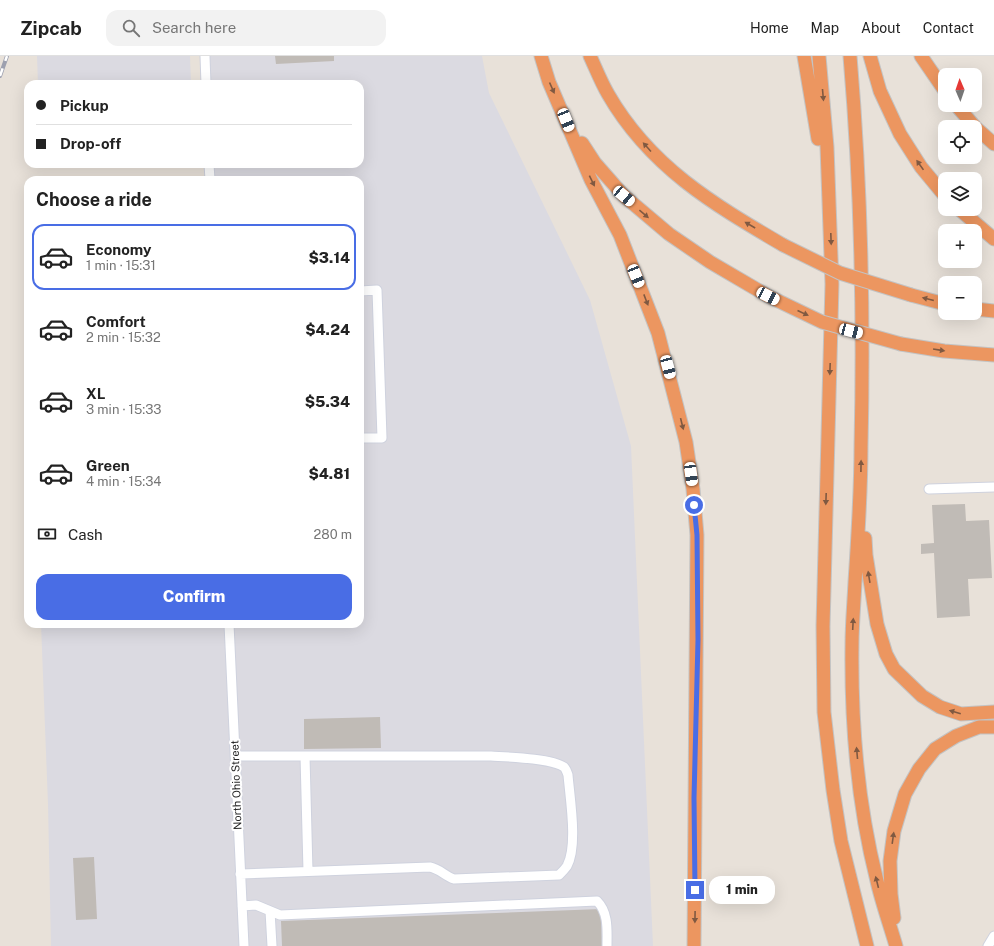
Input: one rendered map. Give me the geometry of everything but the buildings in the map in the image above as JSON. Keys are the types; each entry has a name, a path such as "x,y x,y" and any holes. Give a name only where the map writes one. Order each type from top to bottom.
{"highway":[{"path":"541,56 550,82 591,180 620,235 658,332 686,442 693,490 697,535 694,946"},
{"path":"590,56 608,94 632,130 660,161 700,194 783,245 840,273 938,302"},
{"path":"804,56 814,111 830,220"},
{"path":"820,56 827,147 832,284 823,626 824,712 833,790 841,840 867,946"},
{"path":"850,56 861,250 863,384 861,487 852,643 853,702 860,782 866,827 877,882 897,946"},
{"path":"870,56 880,91 900,134 921,167 938,188"},
{"path":"921,56 938,81"},
{"path":"962,112 968,120"},
{"path":"566,120 595,163 624,196 669,234 710,262 768,296 822,322 901,344 944,351 991,355"},
{"path":"982,134 994,144"},
{"path":"967,216 991,237"},
{"path":"861,487 866,555 877,624 886,654 894,669 922,696 940,707 960,714 994,712"},
{"path":"897,946 891,894 890,861 894,830 905,794 919,769 935,749 956,736 979,727 994,727"}],"street":[{"path":"205,56 206,80"},
{"path":"364,291 376,290 382,438 364,438"},
{"path":"929,489 994,487"},
{"name":"North Ohio Street","path":"229,628 244,946"},
{"path":"235,756 490,756 554,762 565,768 568,775 572,840 567,868 559,875 454,879 437,869 430,867 240,874"},
{"path":"305,756 308,871"},
{"path":"242,906 256,905 280,915 597,901 603,907 606,919 607,946"},
{"path":"270,911 272,946"},
{"path":"988,946 994,936"}],"shaded area":[{"path":"37,56 190,56 191,80 38,80"},
{"path":"205,56 482,56 489,93 590,300 631,446 653,946 51,946 48,804 41,628 364,628 364,176 210,176 209,168 364,168 364,80 206,80"}],"railway":[{"path":"0,76 7,56"}],"route":[{"path":"694,505 697,535 698,640 694,798 695,890"}]}
